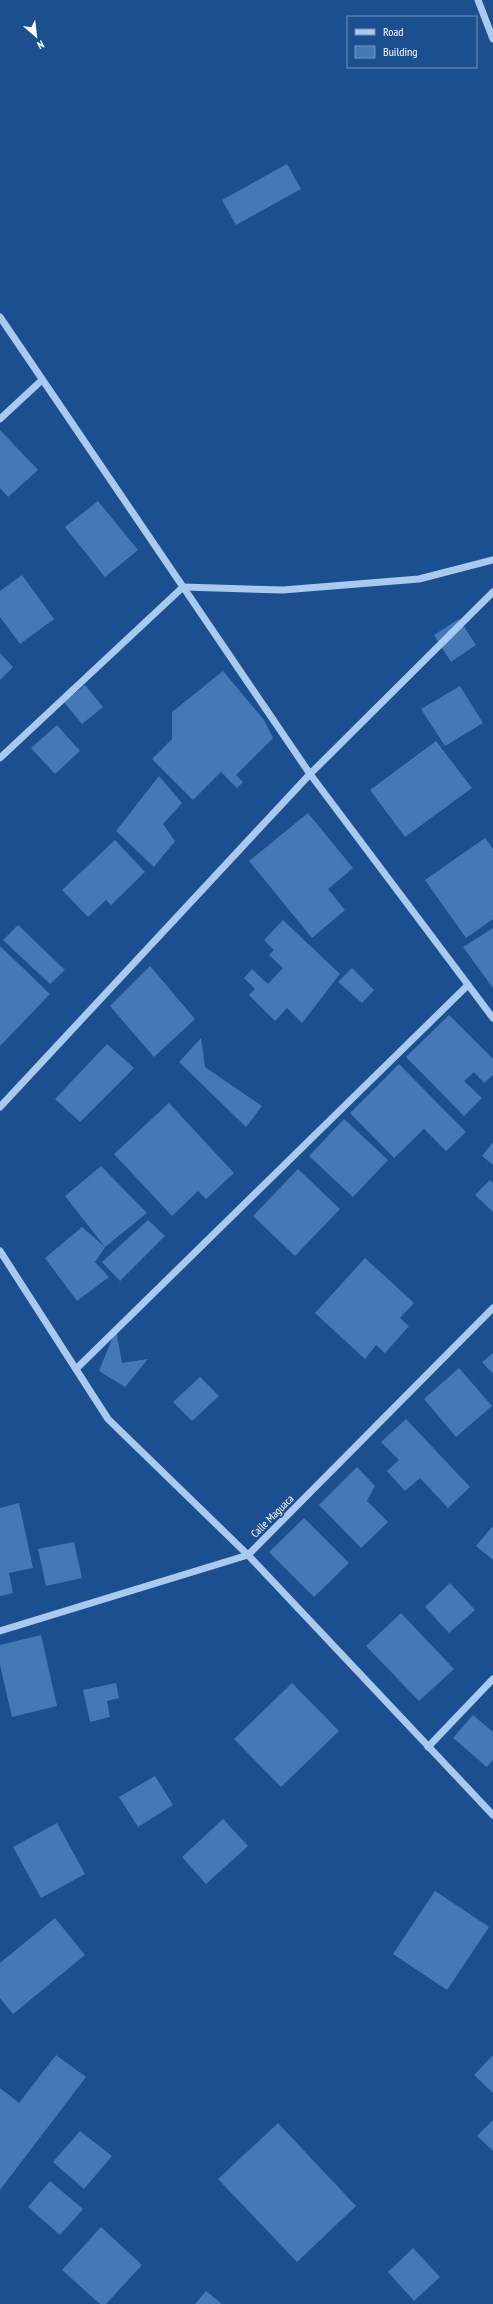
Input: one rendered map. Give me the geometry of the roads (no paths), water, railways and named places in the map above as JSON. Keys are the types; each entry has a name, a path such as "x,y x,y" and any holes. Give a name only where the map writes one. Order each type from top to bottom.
{"street":[{"path":"478,0 493,39"},
{"path":"0,317 310,774 493,1018"},
{"path":"0,419 42,380"},
{"path":"0,758 183,587 283,590 419,579 493,560"},
{"path":"0,1107 310,774 493,592"},
{"path":"76,1369 468,985"},
{"path":"0,1251 108,1418 248,1556 493,1815"},
{"name":"Calle Maguaca","path":"0,1631 248,1556 493,1308"},
{"path":"428,1747 493,1679"}]}
